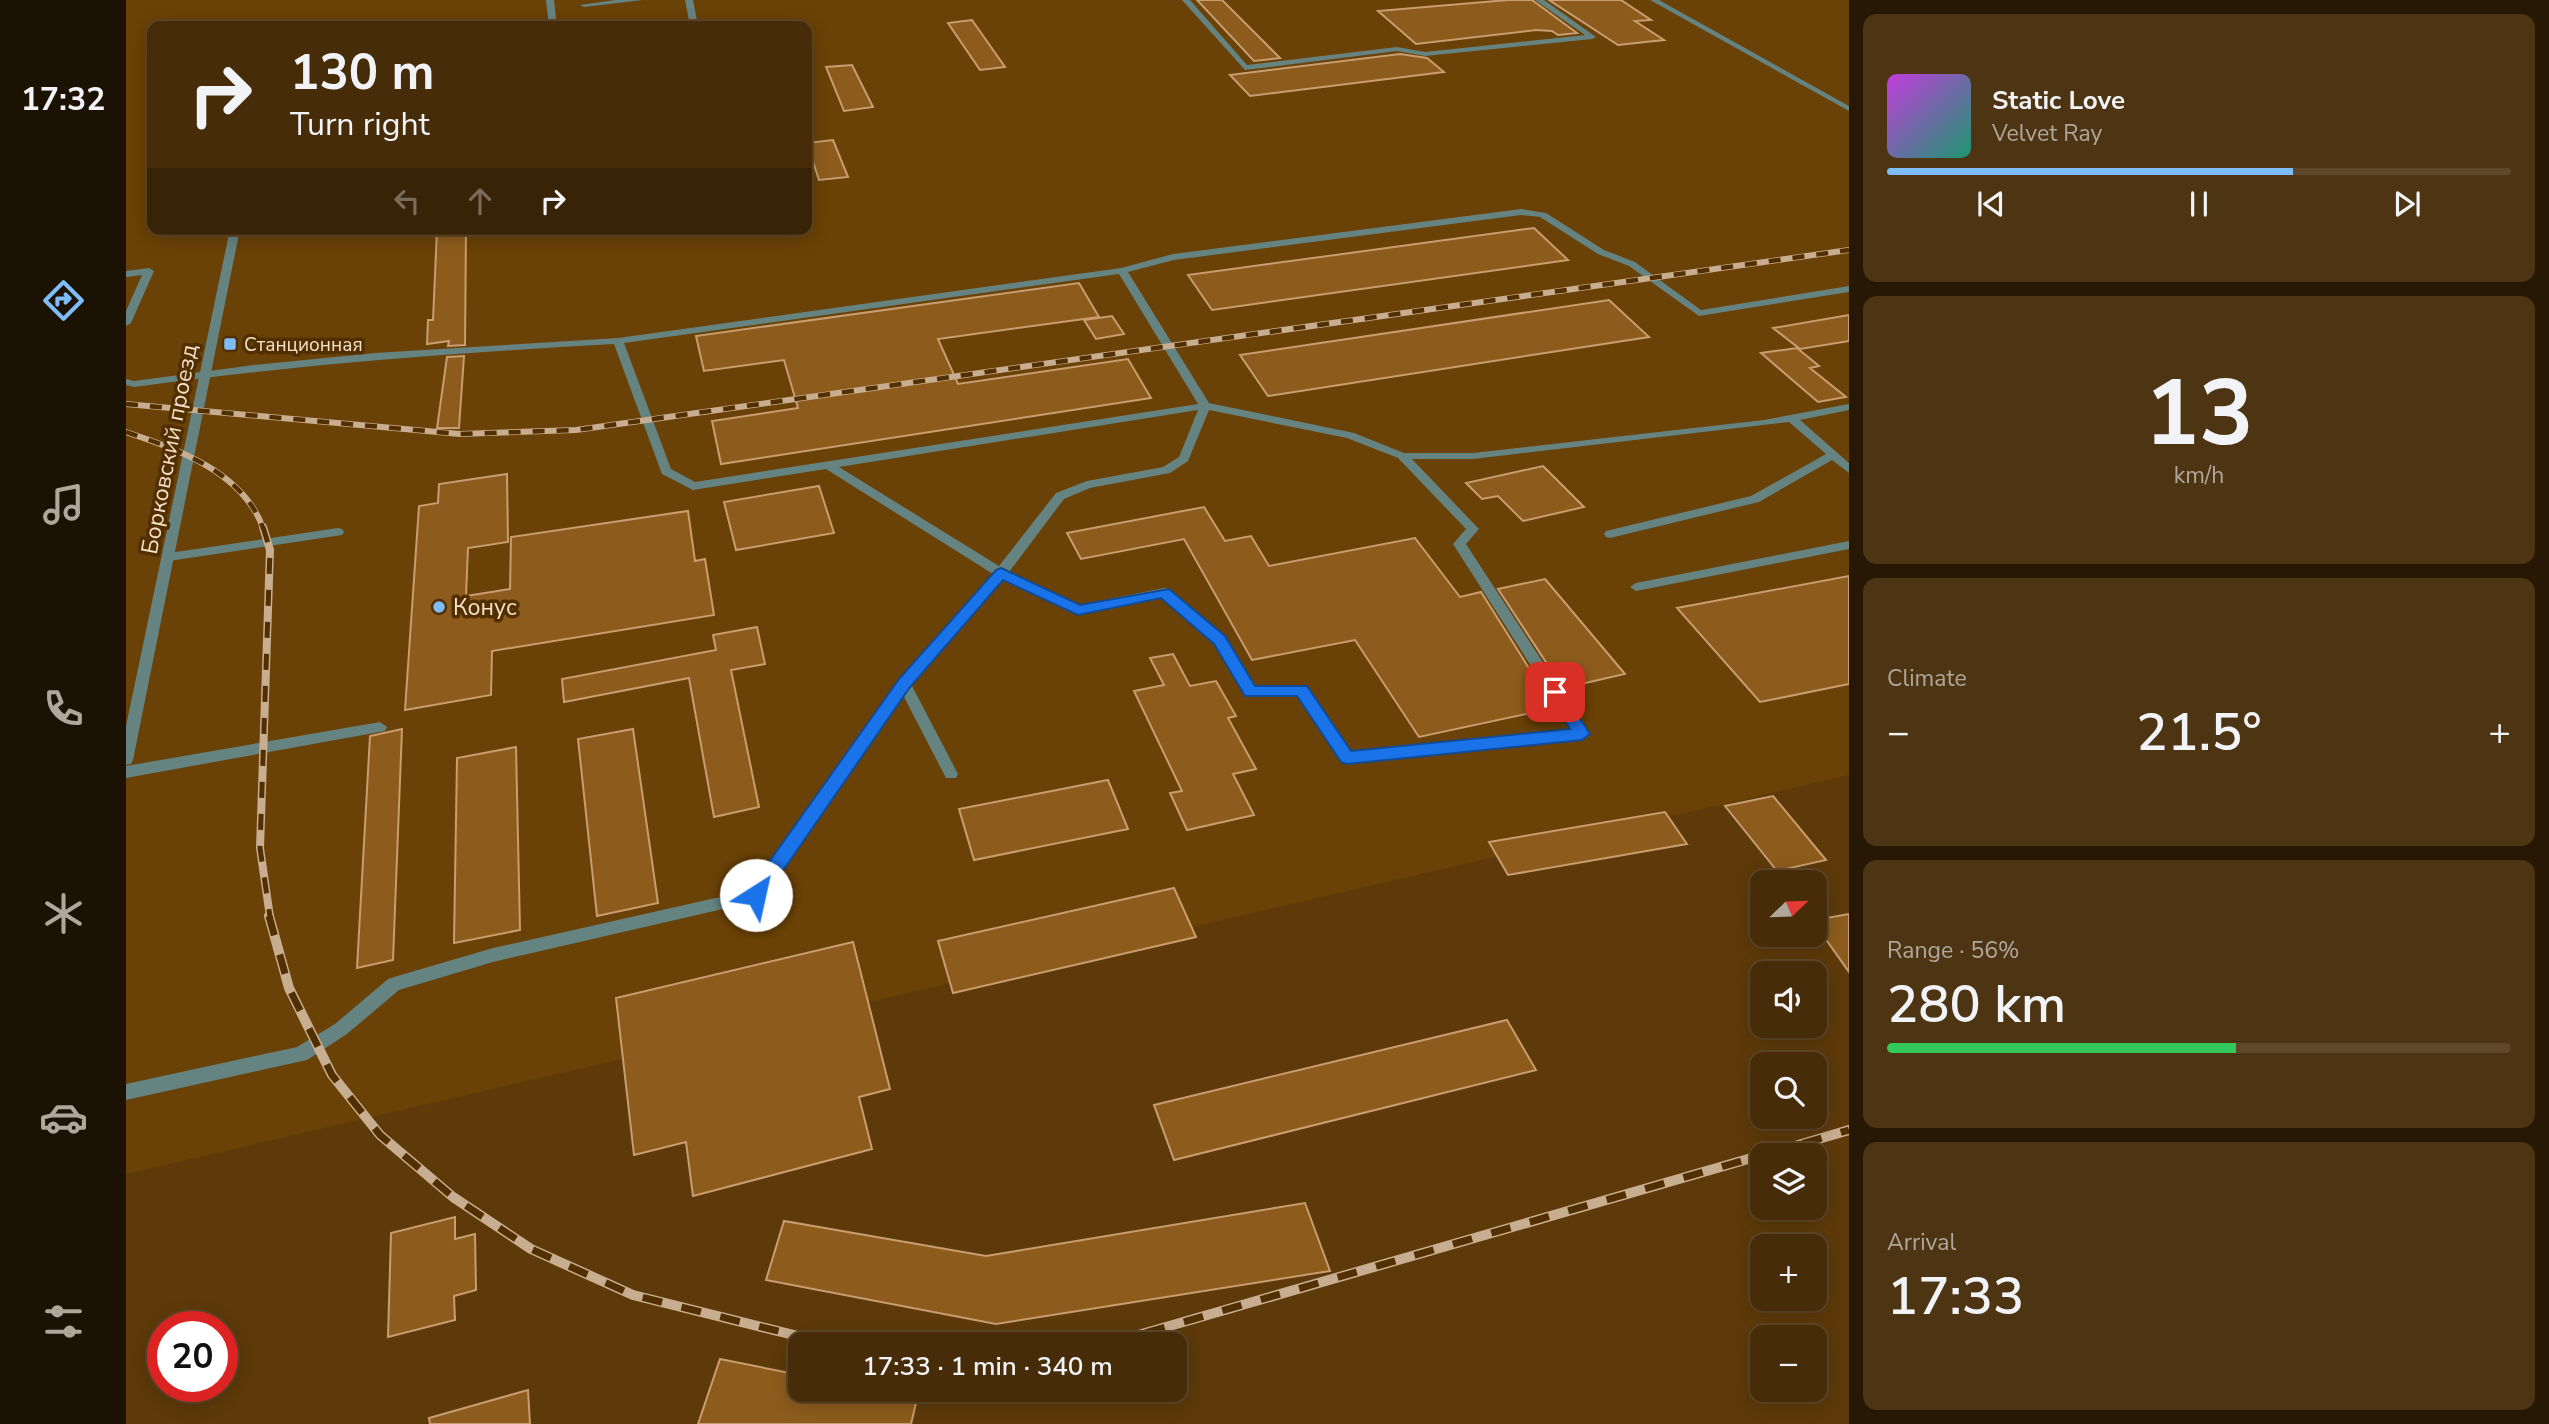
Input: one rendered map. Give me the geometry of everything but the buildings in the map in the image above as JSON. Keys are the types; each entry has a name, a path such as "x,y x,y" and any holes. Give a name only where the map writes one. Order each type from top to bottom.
{"street":[{"path":"550,0 552,21"},
{"path":"584,5 639,0"},
{"path":"689,0 693,21"},
{"path":"1186,0 1245,68 1397,49 1425,54 1592,37 1539,0"},
{"path":"1654,0 1848,110"},
{"path":"126,382 134,384 206,373 460,349 618,341 1122,271 1173,257 1521,212 1543,215 1601,252 1632,264 1699,313 1849,289"},
{"name":"Борковский проезд","path":"126,760 234,235"},
{"path":"126,274 149,271 126,323"},
{"path":"1122,271 1205,406"},
{"path":"618,341 666,471 693,486 1205,406 1350,435 1402,456 1473,456 1791,418 1849,407"},
{"path":"126,1091 300,1054 341,1029 394,984 494,955 756,895 904,683 1001,573 1060,496 1087,485 1166,470 1184,459 1205,406"},
{"path":"1791,418 1849,469"},
{"path":"1610,534 1755,499 1833,455"},
{"path":"828,465 1001,573 1078,610 1164,592 1219,640 1251,692 1302,690 1347,758 1582,734 1459,544 1472,529 1402,456"},
{"path":"169,557 338,531"},
{"path":"1636,587 1849,545"},
{"path":"904,683 951,774"},
{"path":"126,772 380,727"}],"shaded area":[{"path":"126,0 1849,0 1849,775 126,1174"}],"railway":[{"path":"126,404 460,434 576,430 1849,250"},
{"path":"126,432 186,455 224,477 253,508 263,528"},
{"path":"263,527 270,550 260,848 270,917"},
{"path":"269,916 289,988 332,1075 380,1135 453,1197 531,1249 633,1295 788,1334"},
{"path":"1805,1143 1849,1130"},
{"path":"1149,1332 1750,1158"}],"place":[{"name":"Станционная","path":"230,344"},
{"name":"Конус","path":"439,607"}],"route":[{"path":"756,895 904,683 1001,573 1078,610 1164,592 1219,640 1251,692 1302,690 1347,758 1582,734 1555,692"}]}
